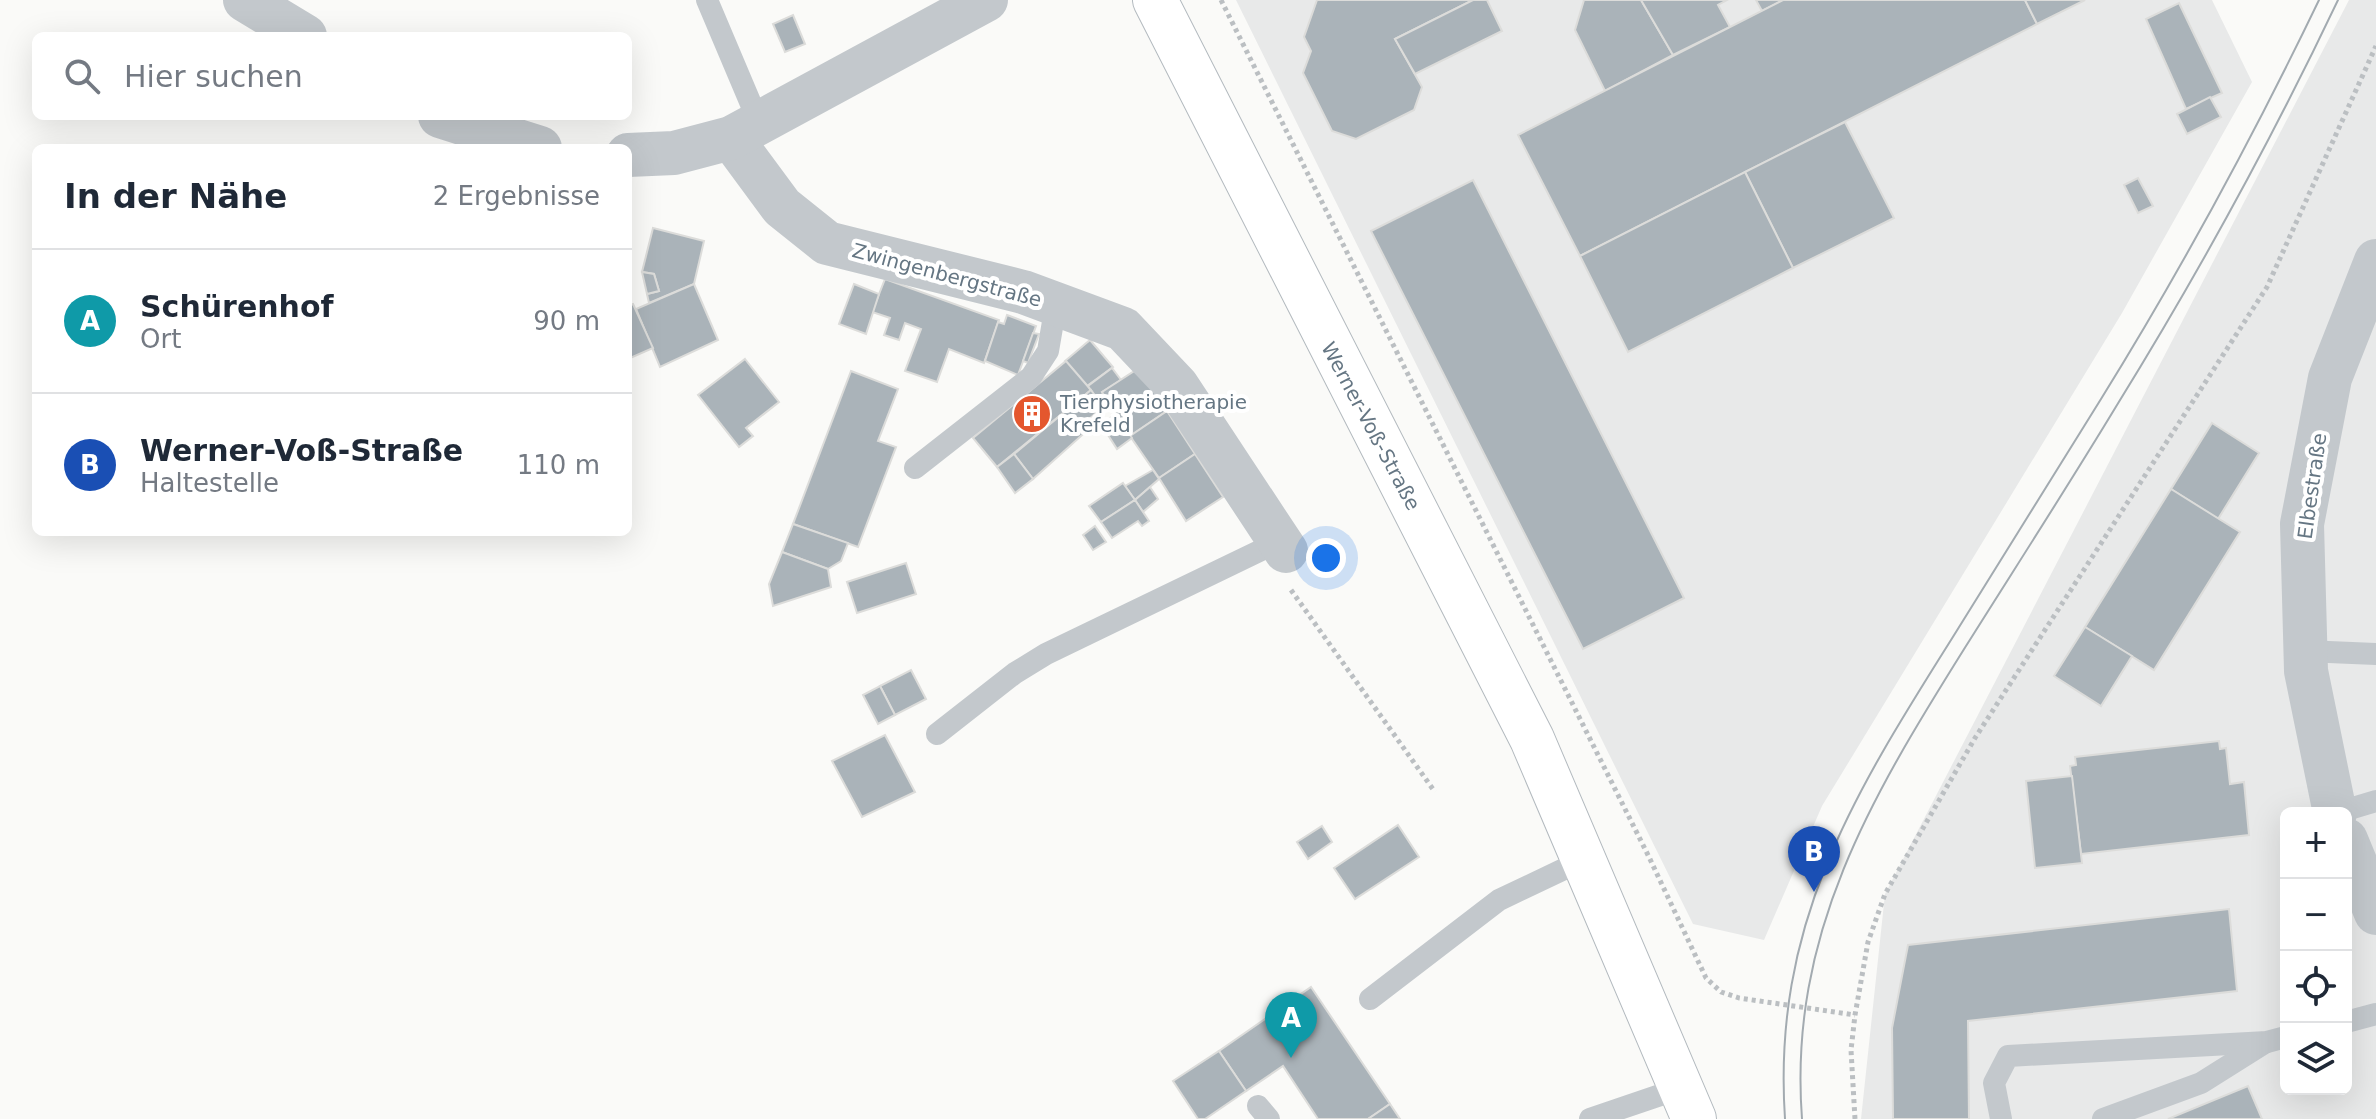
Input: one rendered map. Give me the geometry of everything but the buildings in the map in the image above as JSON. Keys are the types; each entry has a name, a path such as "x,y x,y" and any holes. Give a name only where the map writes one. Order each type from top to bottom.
{"main road":[{"name":"Werner-Voß-Straße","path":"1155,0 1532,739 1688,1103"}],"street":[{"path":"245,0 298,32"},
{"path":"632,155 674,153 745,130 986,0"},
{"path":"452,120 528,144"},
{"name":"Zwingenbergstraße","path":"745,130 782,207 827,243 1023,292 1123,329 1177,386 1283,546"},
{"name":"Elbestraße","path":"2335,807 2306,671 2302,524 2330,378 2371,286"},
{"path":"2352,855 2376,913"}],"lane":[{"path":"707,0 745,130"},
{"path":"915,468 1031,377 1048,351 1056,304"},
{"path":"937,734 1037,659 1283,546"},
{"path":"2305,651 2376,654"},
{"path":"2352,808 2376,801"},
{"path":"1370,999 1499,900 1583,860"},
{"path":"2352,1020 2376,1014"},
{"path":"2001,1119 1994,1083 2008,1056 2277,1039"},
{"path":"2103,1119 2201,1083 2277,1039"},
{"path":"1590,1119 1688,1103"}],"path":[{"path":"1221,0 1649,857 1706,978 1721,992 1855,1015"},
{"path":"1855,1119 1851,1050 1855,1015 1865,954 1885,894 1975,738 2267,287 2376,46"},
{"path":"1283,546 1286,583 1435,792"}],"shaded area":[{"path":"1236,0 2212,0 2252,82 2122,313 1822,806 1764,940 1693,924"},
{"path":"2349,0 2376,0 2376,1119 1861,1119 1885,894"}],"tram line":[{"path":"1785,1119 1784,1049 1792,985 1806,924 1826,866 1852,810 1881,754 2160,302 2242,152 2319,0"},
{"path":"1802,1119 1801,1052 1808,988 1823,928 1844,869 1869,813 1931,702 2176,306 2233,206 2338,0"}],"place":[{"name":"Tierphysiotherapie Krefeld","path":"1032,414"},
{"name":"Werner-Voß-Straße","path":"1814,892"},
{"name":"Schürenhof","path":"1291,1058"}]}
